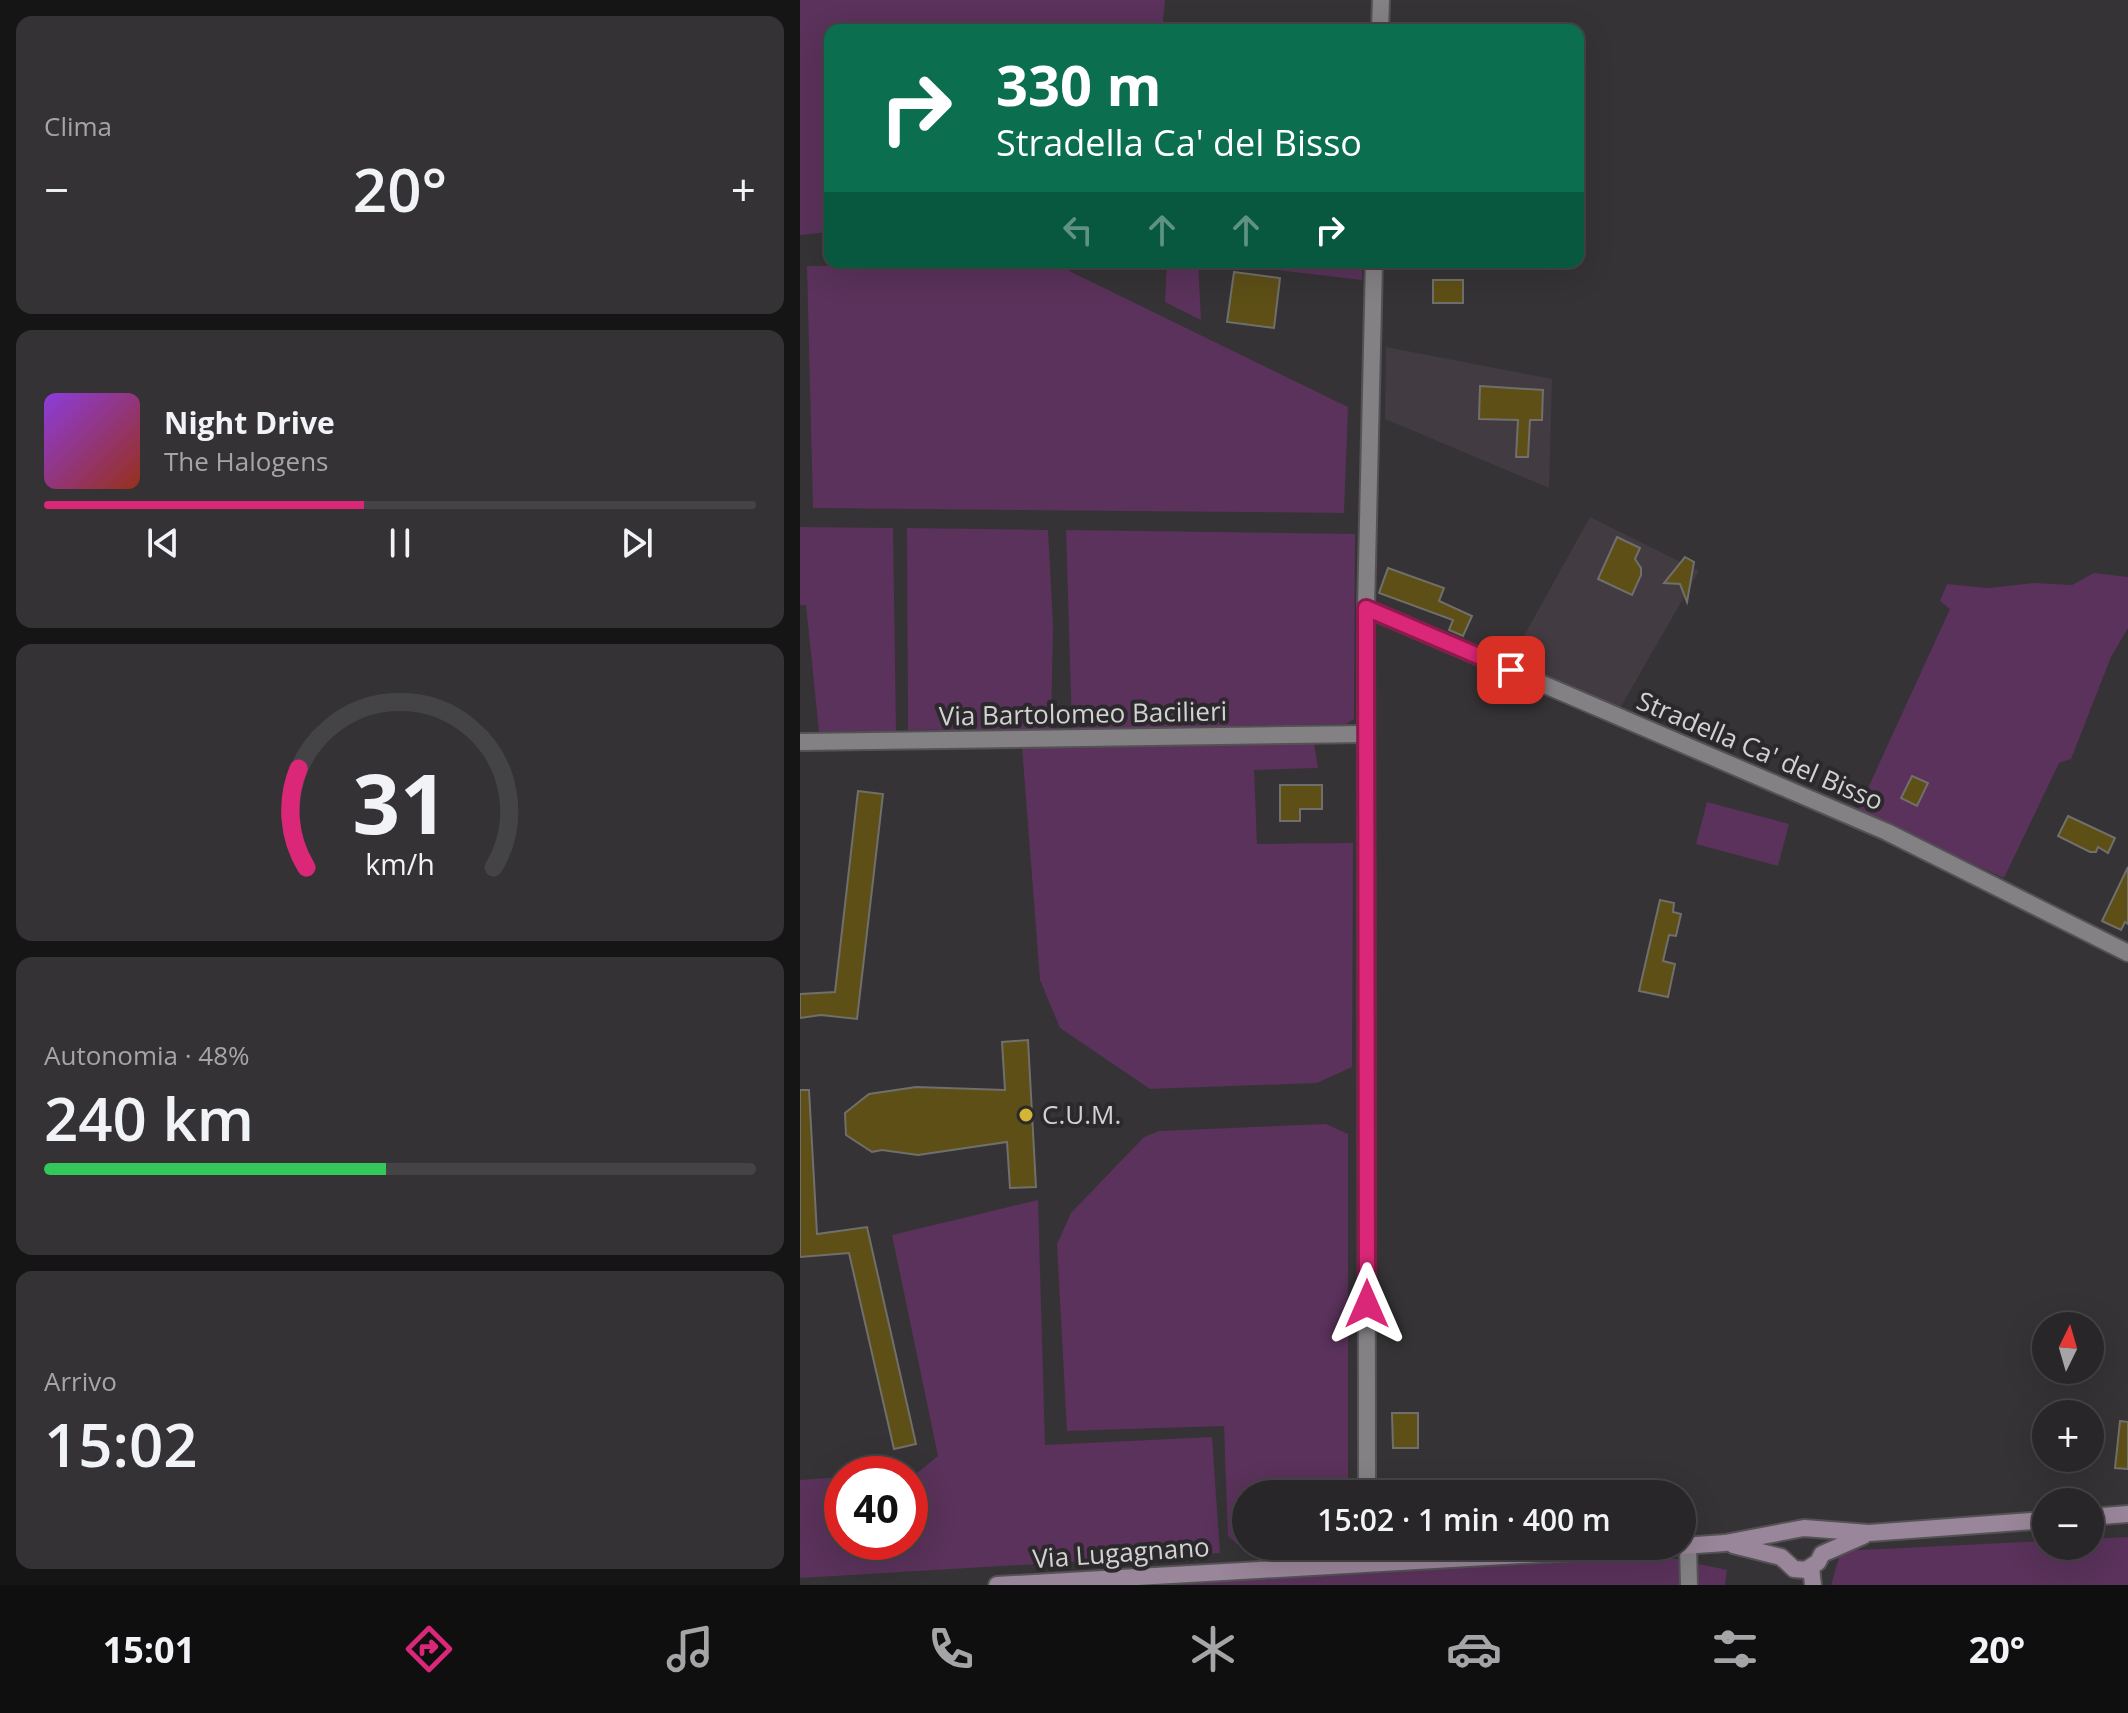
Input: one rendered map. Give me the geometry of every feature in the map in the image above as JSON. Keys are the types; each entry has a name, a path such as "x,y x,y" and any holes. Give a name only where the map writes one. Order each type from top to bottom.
{"main road":[{"path":"2104,1516 2128,1514"},
{"name":"Via Lugagnano","path":"1696,1545 1725,1543 1804,1528 1869,1533 2032,1521"},
{"path":"1801,1585 1804,1567 1821,1541 1812,1531"},
{"path":"1787,1533 1780,1544 1804,1567"},
{"name":"Via Lugagnano","path":"1725,1543 1804,1567 1869,1533"},
{"name":"Via Lugagnano","path":"997,1585 1295,1560"}],"street":[{"path":"1380,24 1381,0"},
{"path":"1367,1480 1366,608 1374,268"},
{"name":"Stradella Ca' del Bisso","path":"1366,608 1887,832 2128,953"},
{"name":"Via Bartolomeo Bacilieri","path":"800,742 1366,734"},
{"path":"1686,1560 1689,1585"}],"shaded area":[{"path":"800,0 1165,0 1163,24 824,24 824,233 800,235"},
{"path":"807,266 1063,268 1348,407 1344,513 813,508"},
{"path":"1167,268 1198,268 1201,320 1165,302"},
{"path":"1259,268 1362,268 1362,280"},
{"path":"1386,347 1552,379 1549,488 1385,419"},
{"path":"1590,517 1699,571 1619,710 1510,661"},
{"path":"800,527 893,528 896,731 819,732 806,605 800,605"},
{"path":"907,528 1048,530 1053,625 1051,729 908,730"},
{"path":"1066,530 1355,534 1354,719 1346,724 1072,729"},
{"path":"2094,573 2128,577 2128,628 2111,657 2071,759 2059,763 2004,878 1857,812 1950,609 1940,601 1947,584 1988,588 2034,583 2072,585"},
{"path":"1314,743 1318,768 1254,770 1257,844 1353,843 1352,1067 1317,1083 1150,1089 1060,1028 1040,980 1022,747"},
{"path":"1707,802 1789,824 1778,866 1696,844"},
{"path":"1326,1124 1348,1134 1348,1480 1232,1480 1232,1540 1228,1536 1224,1426 1067,1431 1057,1244 1071,1213 1144,1137 1159,1131"},
{"path":"1038,1200 1045,1445 1212,1437 1220,1553 800,1578 800,1480 824,1478 824,1560 928,1560 928,1464 938,1456 892,1235"},
{"path":"2128,1537 2128,1585 1831,1585 1841,1551 2032,1542 2032,1560 2104,1560 2104,1538"},
{"path":"1529,1560 1681,1560 1727,1570 1725,1585 1104,1585"}],"building":[{"path":"1234,272 1280,278 1274,328 1227,322"},
{"path":"1433,280 1463,280 1463,303 1433,303"},
{"path":"1480,386 1543,390 1542,420 1530,420 1528,457 1516,457 1518,420 1479,419"},
{"path":"1617,537 1640,548 1635,559 1641,568 1641,575 1632,595 1598,579"},
{"path":"1685,557 1694,562 1687,602 1680,584 1664,583"},
{"path":"1388,568 1444,588 1439,601 1472,616 1463,636 1449,630 1453,620 1379,593"},
{"path":"1912,776 1928,783 1917,806 1901,798"},
{"path":"1280,785 1322,785 1322,809 1300,809 1300,821 1280,821"},
{"path":"858,791 883,794 857,1019 821,1015 800,1018 800,994 835,992"},
{"path":"2068,816 2115,838 2108,853 2098,847 2096,852 2090,852 2058,836"},
{"path":"2128,867 2128,924 2125,922 2121,930 2102,921"},
{"path":"1660,900 1674,903 1673,912 1681,914 1676,936 1669,935 1663,961 1675,964 1668,997 1639,991"},
{"path":"1028,1040 1036,1187 1010,1188 1007,1142 918,1155 882,1150 872,1152 846,1135 845,1113 869,1094 916,1087 1005,1090 1002,1042"},
{"path":"800,1090 809,1090 817,1234 867,1227 916,1444 894,1449 849,1253 800,1257"},
{"path":"1392,1413 1418,1413 1418,1448 1393,1448"},
{"path":"2120,1421 2128,1422 2128,1469 2115,1468"}],"place":[{"name":"C.U.M.","path":"1026,1115"}],"route":[{"path":"1367,1304 1366,608 1511,670"}]}
